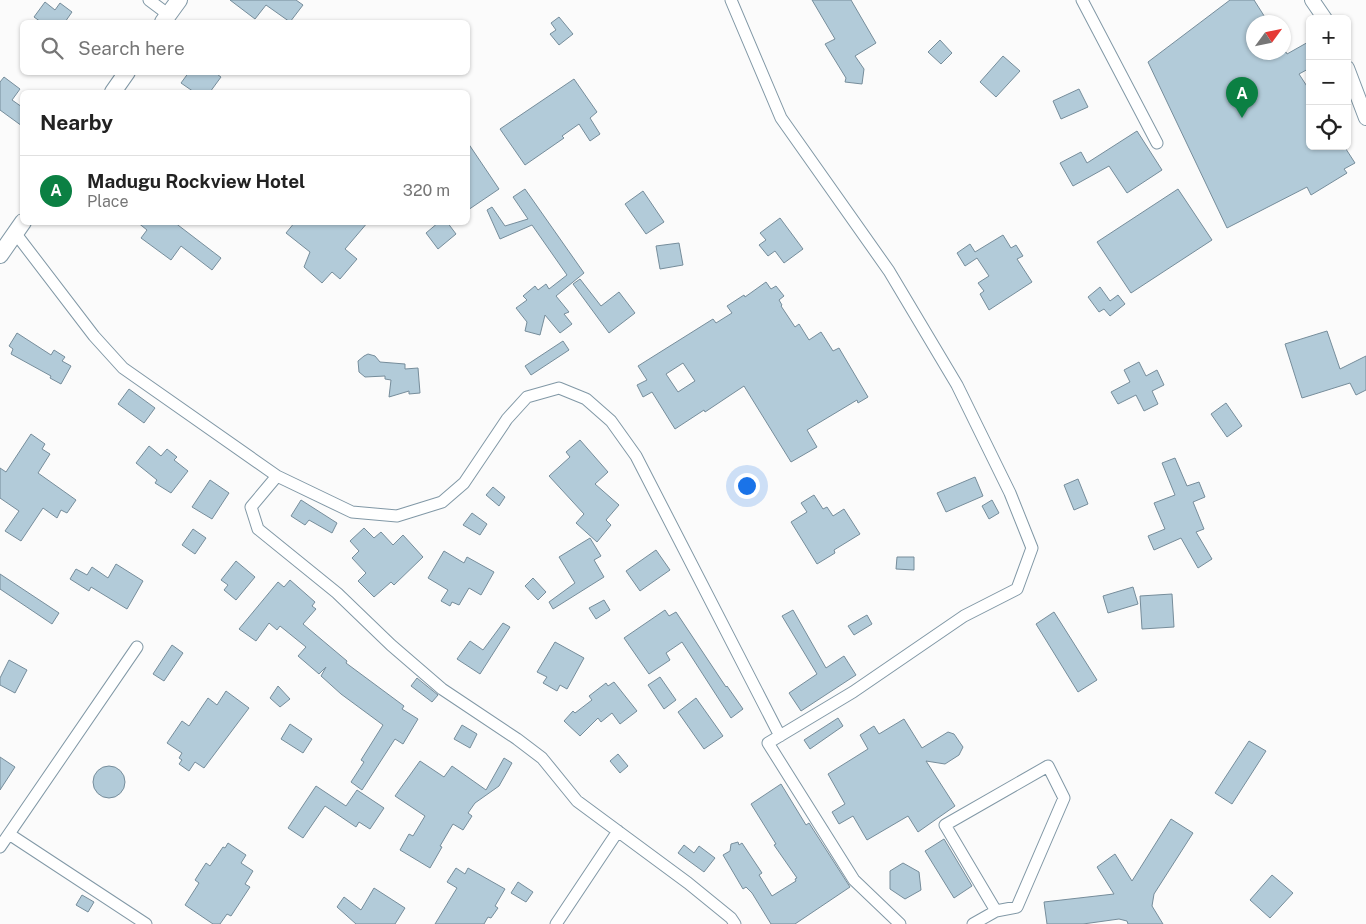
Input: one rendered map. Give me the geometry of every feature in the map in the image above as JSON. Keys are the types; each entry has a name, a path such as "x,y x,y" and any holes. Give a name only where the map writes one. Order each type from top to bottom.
{"main road":[{"path":"166,18 179,0"},
{"path":"114,90 125,75"},
{"path":"0,255 20,228"}],"street":[{"path":"149,0 166,18"},
{"path":"731,0 781,118 889,271 957,385 1010,492 1032,548 1017,589 964,616 853,692 768,743 854,880 900,924"},
{"path":"1082,0 1157,143"},
{"path":"1312,0 1322,15"},
{"path":"1351,79 1366,118"},
{"path":"20,228 94,336 123,368 277,476 352,512 397,516 442,502 464,483 507,419 527,397 559,388 586,399 611,421 636,456 780,736"},
{"path":"277,476 251,507 258,529 337,593 391,645 442,689 518,739 542,758 577,801 688,884 735,924"},
{"path":"0,847 137,647"},
{"path":"973,924 996,911 1017,907 1064,798 1048,766 945,825 996,911"},
{"path":"556,924 618,831"},
{"path":"9,834 146,924"}],"building":[{"path":"230,0 296,0 303,5 292,20 287,20 266,5 255,19"},
{"path":"812,0 851,0 876,43 855,56 864,69 862,84 845,82 846,78 825,44 835,39"},
{"path":"1230,0 1254,0 1264,15 1246,15 1246,60 1291,60 1291,52 1306,43 1306,70 1299,74 1306,85 1306,150 1347,150 1355,163 1344,169 1347,173 1311,195 1307,187 1227,228 1148,62"},
{"path":"45,2 55,10 60,3 72,12 66,20 38,20 34,17"},
{"path":"559,17 573,34 559,45 550,34 556,30 551,23"},
{"path":"940,40 952,53 941,64 928,52"},
{"path":"1003,56 1020,71 996,97 980,82"},
{"path":"187,75 218,75 221,77 211,90 191,90 181,83"},
{"path":"4,77 20,89 12,100 20,106 20,125 0,110 0,82"},
{"path":"574,79 597,112 590,118 600,134 590,141 579,124 562,136 564,138 525,165 500,129"},
{"path":"1079,89 1088,107 1061,119 1053,101"},
{"path":"1137,131 1162,170 1127,193 1109,166 1073,186 1060,163 1081,152 1087,163"},
{"path":"470,146 499,189 470,209"},
{"path":"525,189 584,273 556,296 569,312 564,314 572,324 560,333 545,315 540,335 525,331 527,322 516,308 527,300 523,296 535,286 538,290 546,284 549,289 567,275 532,225 500,239 487,210 492,207 505,226 528,219 513,197"},
{"path":"1178,189 1212,240 1131,293 1097,242"},
{"path":"643,191 664,222 646,234 625,204"},
{"path":"780,218 803,249 784,263 775,251 768,256 759,245 766,240 760,233"},
{"path":"141,225 178,225 221,258 212,270 181,246 171,260 141,238 147,230"},
{"path":"293,225 365,225 345,249 357,259 340,279 332,272 322,283 304,267 310,252 286,233"},
{"path":"435,225 449,225 456,234 438,249 426,233"},
{"path":"1003,235 1011,248 1016,245 1023,256 1017,259 1032,282 989,310 980,294 984,291 978,283 989,276 977,258 965,266 957,253 970,244 975,252"},
{"path":"679,243 683,265 660,269 656,246"},
{"path":"580,279 601,306 619,292 635,313 609,333 573,284"},
{"path":"766,282 771,289 776,286 784,296 779,300 781,306 795,327 799,324 809,340 821,332 833,351 839,348 868,397 858,403 857,400 807,430 817,447 791,462 744,386 675,429 652,392 643,397 637,385 647,380 638,366 713,319 716,323 732,313 727,306 744,295 745,297","holes":["683,363 695,381 678,392 666,374"]},
{"path":"1100,287 1110,301 1118,295 1125,304 1110,316 1104,309 1099,312 1088,297"},
{"path":"1327,331 1340,369 1366,356 1366,390 1356,395 1350,383 1302,398 1285,344"},
{"path":"17,333 51,355 54,350 65,357 62,361 71,366 61,384 50,378 51,376 11,354 13,349 9,346"},
{"path":"563,341 569,350 531,375 525,366"},
{"path":"368,354 375,356 380,362 405,364 405,369 418,368 420,393 409,394 409,391 389,397 391,380 385,379 385,376 365,377 359,372 358,361"},
{"path":"1139,362 1146,376 1157,370 1164,385 1152,391 1158,404 1144,411 1136,395 1118,404 1111,392 1130,382 1124,370"},
{"path":"129,389 155,408 144,423 118,404"},
{"path":"1226,403 1242,426 1227,437 1211,414"},
{"path":"31,434 45,444 42,449 50,454 38,473 76,500 67,513 61,510 57,518 43,508 21,541 5,531 19,511 0,498 0,468 6,472"},
{"path":"580,440 608,472 595,484 619,505 606,520 611,525 597,542 576,523 584,514 549,476 570,457 566,452"},
{"path":"149,446 161,456 167,449 177,457 174,460 188,471 171,493 155,483 157,480 136,463"},
{"path":"1175,458 1187,486 1199,482 1205,497 1193,502 1204,529 1196,532 1212,559 1198,568 1181,538 1154,550 1148,536 1165,529 1154,503 1175,495 1162,463"},
{"path":"975,477 983,496 946,512 937,493"},
{"path":"1078,479 1088,504 1074,510 1064,485"},
{"path":"210,480 229,493 212,519 192,507"},
{"path":"493,487 505,497 499,506 486,495"},
{"path":"814,495 823,509 827,507 833,516 844,509 860,534 834,550 835,553 817,564 791,522 807,512 801,503"},
{"path":"301,500 337,523 332,533 309,520 305,525 291,516"},
{"path":"992,500 999,513 989,519 982,506"},
{"path":"472,513 487,524 480,535 463,525"},
{"path":"364,528 374,538 381,532 393,545 403,535 423,557 394,585 391,582 374,597 358,581 366,573 352,558 359,551 350,541"},
{"path":"193,529 206,538 195,554 182,545"},
{"path":"590,538 601,556 594,560 604,577 553,609 549,602 575,583 559,557"},
{"path":"656,550 670,570 640,591 626,571"},
{"path":"444,551 464,563 467,557 494,572 481,595 469,588 459,605 452,602 450,606 441,601 448,590 428,578"},
{"path":"897,557 914,557 914,570 896,569"},
{"path":"236,561 255,577 236,600 224,590 228,585 221,580"},
{"path":"116,564 143,581 127,609 91,587 89,591 70,579 76,569 87,575 92,567 108,578"},
{"path":"0,574 59,613 52,624 0,589"},
{"path":"533,578 546,592 538,600 525,586"},
{"path":"290,580 315,602 312,606 316,609 303,624 347,661 346,663 404,706 402,709 418,719 403,744 395,739 362,790 351,782 364,762 361,760 383,725 341,694 321,676 326,667 319,674 298,656 306,647 280,626 277,630 269,623 256,641 239,629 278,582 284,587"},
{"path":"1133,587 1138,604 1108,613 1103,596"},
{"path":"1172,594 1174,627 1142,629 1140,596"},
{"path":"604,600 610,610 596,619 589,608"},
{"path":"665,610 669,616 676,612 743,709 731,718 682,642 666,653 670,660 649,674 624,638"},
{"path":"793,610 826,668 844,656 856,675 801,711 789,693 817,674 782,616"},
{"path":"1054,612 1097,680 1078,692 1036,624"},
{"path":"867,615 872,624 854,635 848,626"},
{"path":"503,623 510,627 480,674 457,659 470,641 483,650"},
{"path":"555,642 584,658 567,689 560,685 557,691 543,683 547,677 537,672"},
{"path":"172,645 183,653 164,681 153,674"},
{"path":"9,660 27,670 15,693 0,685 0,678"},
{"path":"660,677 676,700 664,709 648,685"},
{"path":"417,678 438,695 432,702 411,686"},
{"path":"614,682 637,711 620,724 612,713 601,722 598,718 580,736 564,721 573,711 575,713 592,700 589,696 606,683 608,686"},
{"path":"278,686 290,699 280,707 270,698"},
{"path":"226,691 249,708 204,768 195,762 189,771 179,764 182,760 179,758 182,753 167,743 182,721 189,726 208,698 217,705"},
{"path":"696,698 723,736 704,749 678,712"},
{"path":"838,718 843,726 810,749 804,740"},
{"path":"904,719 922,748 948,732 954,734 963,747 959,755 945,764 926,761 955,806 918,832 908,816 867,840 853,816 839,824 832,812 845,804 828,774 868,749 860,735 874,726 879,734"},
{"path":"290,724 312,739 303,753 281,739"},
{"path":"462,725 477,734 470,748 454,739"},
{"path":"1249,741 1266,751 1232,804 1215,793"},
{"path":"618,754 628,766 620,773 610,761"},
{"path":"0,757 15,767 0,790"},
{"path":"504,758 512,763 499,786 475,803 468,813 472,816 463,830 453,824 430,868 400,850 409,834 413,836 425,816 395,796 420,761 444,777 452,766 486,790"},
{"path":"109,766 115,767 120,771 124,776 124,788 120,793 115,797 109,798 103,797 98,793 94,788 93,782 94,776 98,771 103,767"},
{"path":"781,784 806,825 809,823 850,887 795,924 771,924 752,893 746,887 743,889 723,855 730,851 731,844 738,842 739,845 742,843 762,873 759,875 772,896 796,881 795,879 797,878 774,845 776,844 751,804"},
{"path":"316,786 346,806 357,790 384,808 370,829 359,822 356,827 325,806 303,838 288,828"},
{"path":"1171,819 1193,833 1154,894 1152,906 1163,924 1128,924 1127,921 1119,919 1083,924 1047,924 1044,902 1114,894 1097,867 1115,854 1132,881"},
{"path":"944,839 972,886 954,898 925,851"},
{"path":"228,843 246,855 241,863 253,871 245,884 250,887 231,916 227,914 220,924 213,924 185,905 199,883 195,880 206,863 210,866"},
{"path":"684,845 694,853 699,846 715,858 704,872 678,853"},
{"path":"903,863 919,872 921,890 905,899 890,889 890,871"},
{"path":"456,868 465,874 468,868 505,889 495,906 498,908 491,918 488,917 484,924 435,924 457,888 447,882"},
{"path":"1272,875 1293,893 1270,918 1250,900"},
{"path":"518,882 533,892 526,902 511,893"},
{"path":"374,888 405,908 395,924 356,924 337,907 344,897 361,910"},
{"path":"82,895 94,902 88,912 76,905"}],"place":[{"name":"Madugu Rockview Hotel","path":"1242,118"}]}
